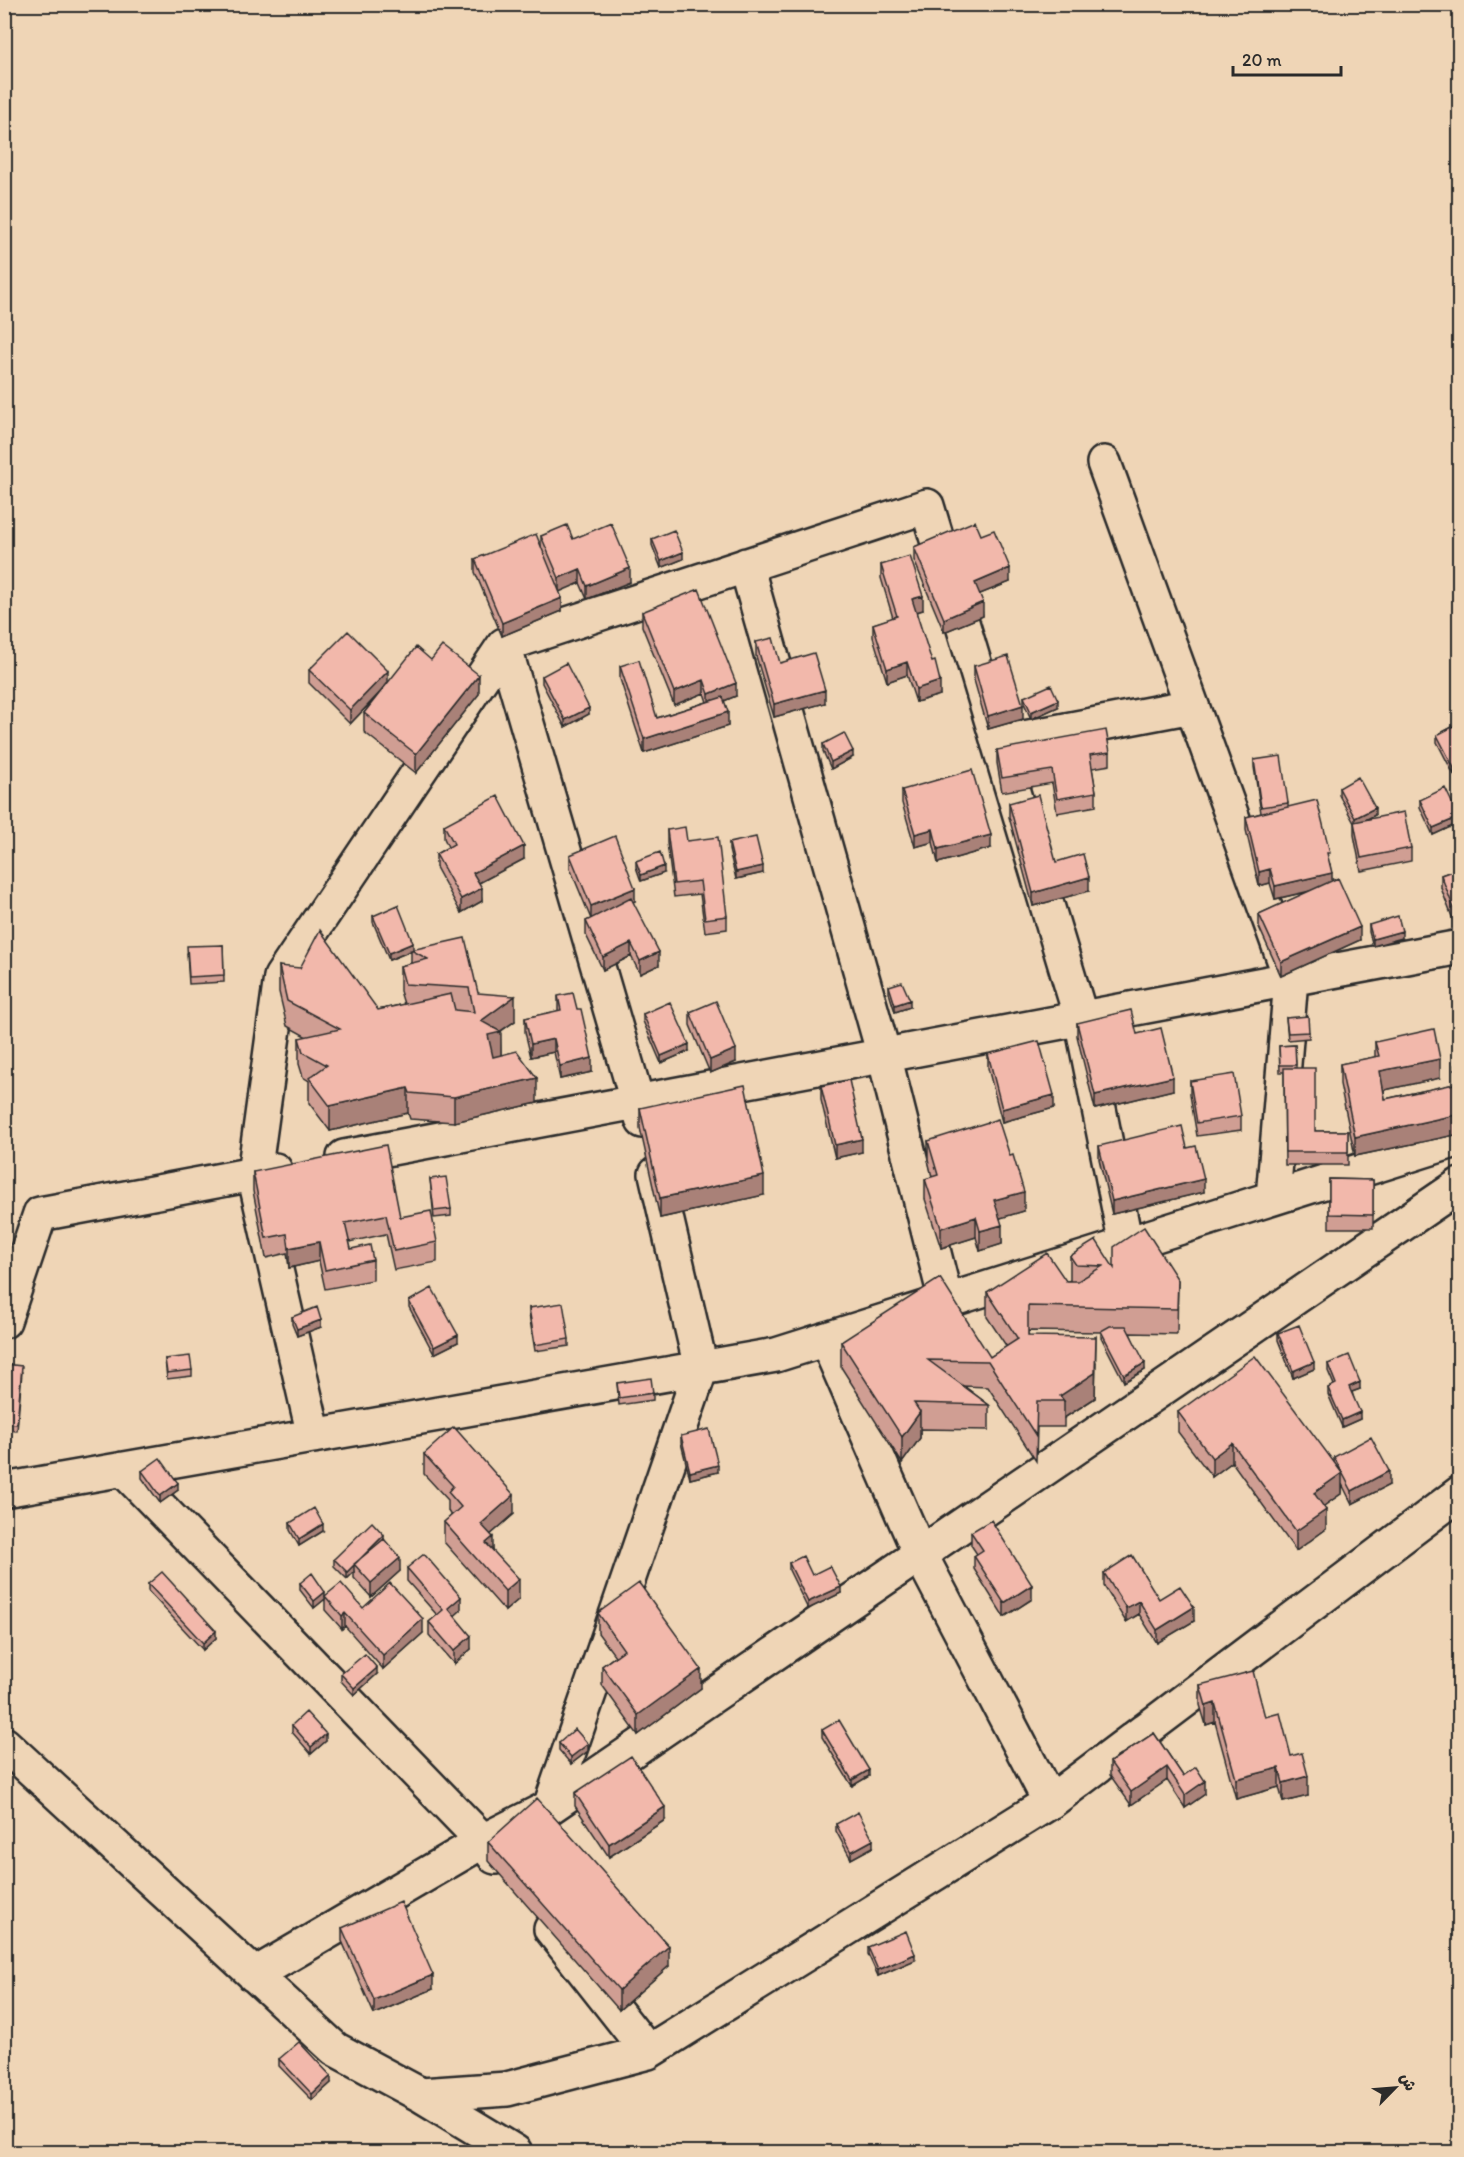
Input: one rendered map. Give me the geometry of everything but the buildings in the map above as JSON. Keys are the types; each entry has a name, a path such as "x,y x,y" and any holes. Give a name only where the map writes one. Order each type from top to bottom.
{"street":[{"path":"1104,463 1291,979 1273,1198"},
{"path":"314,1436 254,1174 281,977 504,645 927,506 1081,1018 1126,1245"},
{"path":"746,565 884,1056 946,1301"},
{"path":"504,645 639,1101 701,1368 550,1807"},
{"path":"998,743 1192,706"},
{"path":"4,1321 40,1214 1460,947"},
{"path":"4,1490 776,1355 1460,1139"},
{"path":"254,1975 483,1841 550,1807 1460,1185"},
{"path":"826,1339 920,1554 1050,1803"},
{"path":"123,1469 483,1841 512,1878"},
{"path":"421,2095 507,2089 648,2052 1050,1803 1460,1492"},
{"path":"4,1744 334,2049 421,2095 513,2152"},
{"path":"533,1905 648,2052"}]}
